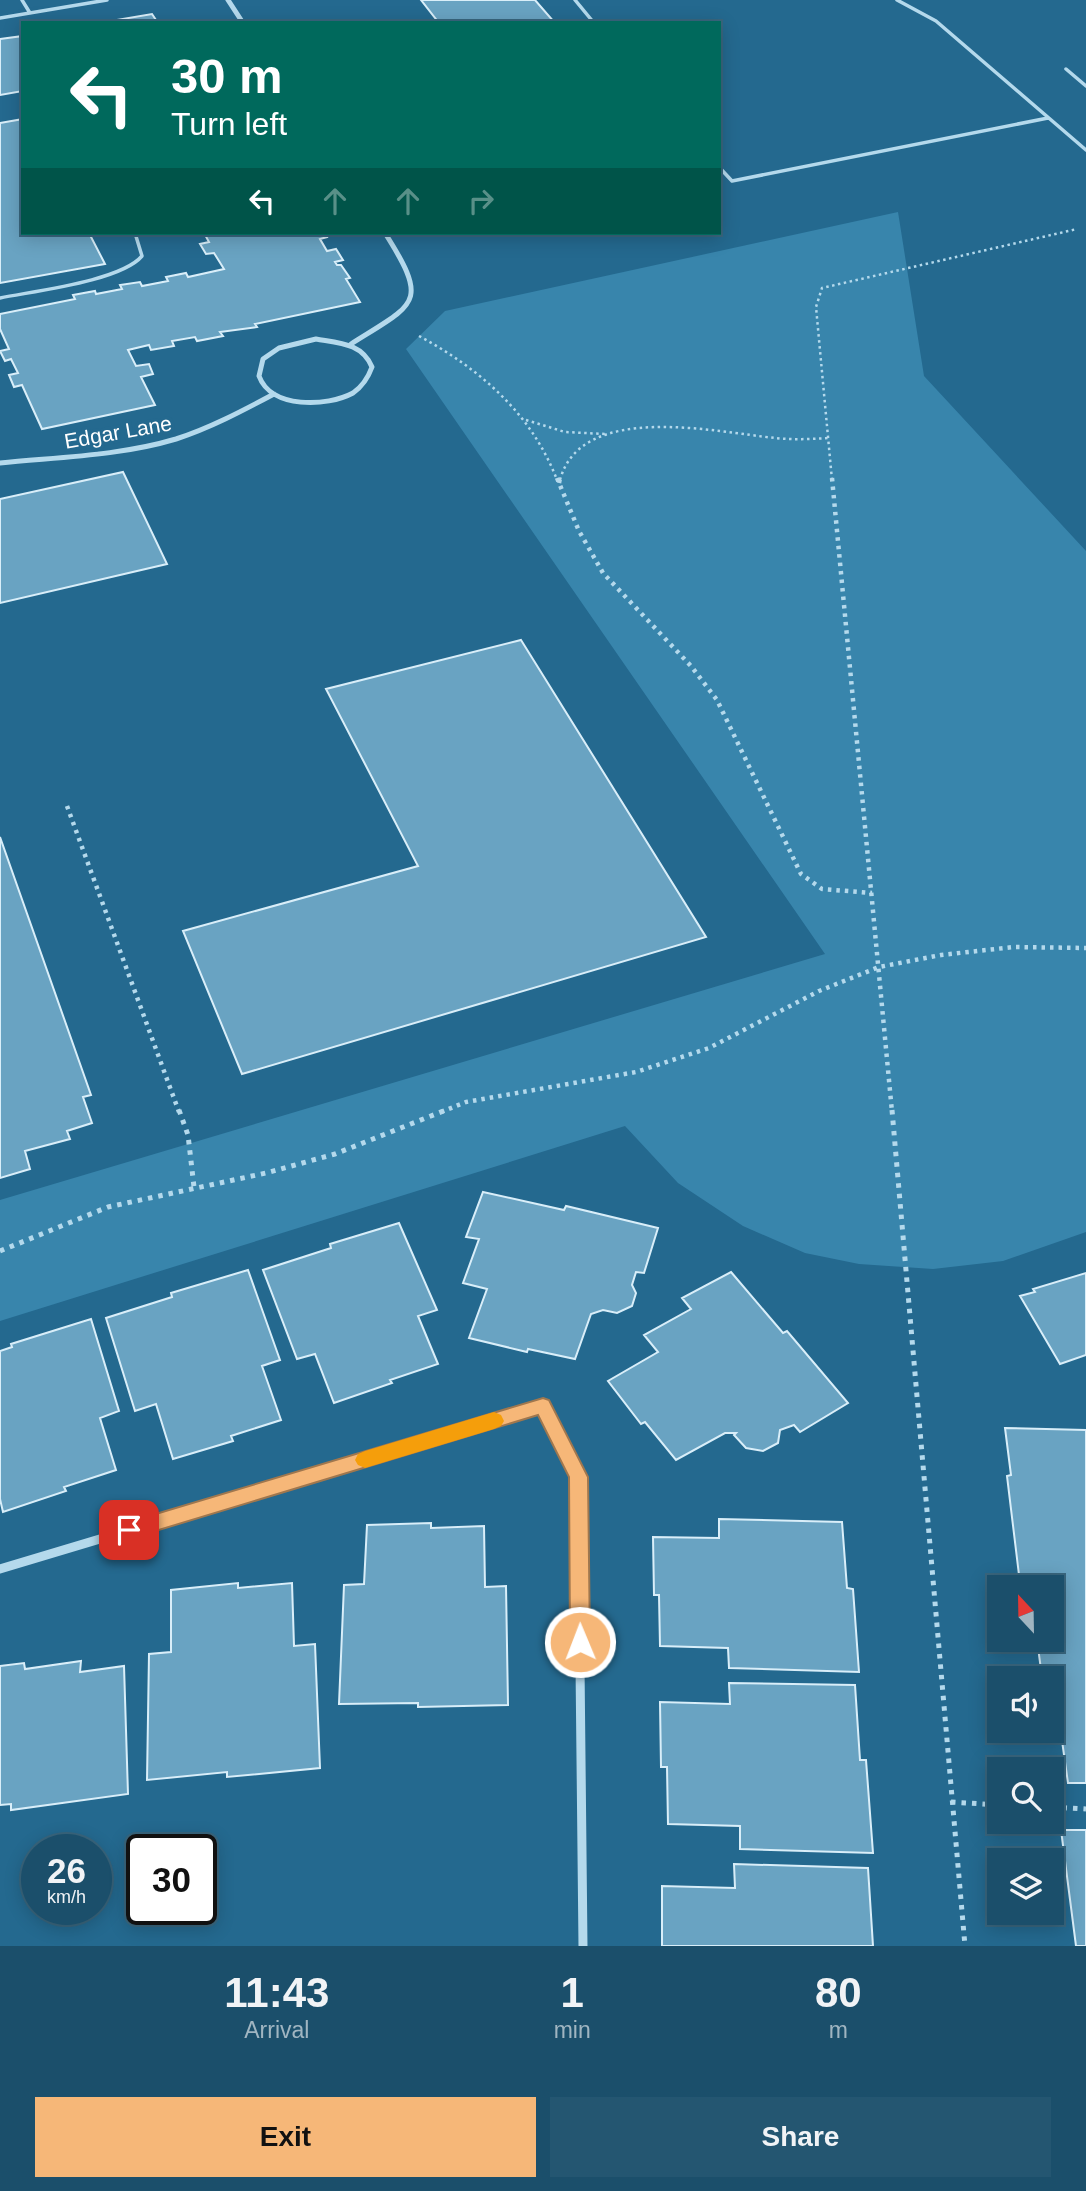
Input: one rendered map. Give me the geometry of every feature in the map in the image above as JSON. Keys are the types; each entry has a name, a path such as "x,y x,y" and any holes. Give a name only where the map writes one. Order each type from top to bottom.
{"street":[{"path":"228,0 242,21"},
{"path":"351,344 409,305 414,294 413,280 408,268 386,235"},
{"path":"334,340 351,344 371,360 373,370 369,381 360,390 345,397 317,402 289,400 274,394 264,386 258,376 260,365 268,355 297,342 334,340"},
{"name":"Edgar Lane","path":"0,463 77,457 161,443 217,423 274,394"},
{"path":"0,1569 543,1406 578,1477 583,1946"}],"lane":[{"path":"22,0 30,13"},
{"path":"0,18 107,0"},
{"path":"575,0 592,21"},
{"path":"897,0 936,22 1086,150"},
{"path":"1066,69 1086,86"},
{"path":"721,169 732,181 1048,117"},
{"path":"0,298 126,270 142,256 136,235"}],"path":[{"path":"965,1946 879,967 816,307 822,288 1077,229"},
{"path":"419,336 474,372 505,398 522,418 548,456 580,537 603,573 626,601 704,679 717,700 801,874 822,889 872,893"},
{"path":"522,418 543,429 570,434 696,427 789,439 829,438"},
{"path":"558,485 563,466 576,449 614,433"},
{"path":"67,806 188,1136 194,1186"},
{"path":"0,1251 108,1208 194,1186 266,1174 335,1154 466,1102 636,1072 709,1048 819,991 879,967 941,955 1014,947 1086,948"},
{"path":"951,1802 987,1804"},
{"path":"1064,1808 1086,1809"}],"shaded area":[{"path":"898,212 924,376 1086,551 1086,1232 1003,1261 933,1269 859,1264 805,1253 743,1226 678,1183 625,1126 0,1321 0,1200 825,954 406,349 445,311"}],"building":[{"path":"421,0 535,0 553,21 437,21"},
{"path":"152,14 157,21 111,21"},
{"path":"21,36 21,91 0,95 0,39"},
{"path":"21,119 21,235 90,235 105,264 0,283 0,123"},
{"path":"205,235 326,235 327,237 320,239 327,251 336,249 343,260 335,262 341,265 350,278 346,279 360,302 255,324 257,327 220,332 223,336 197,341 195,337 172,341 174,346 151,350 149,345 128,350 136,366 149,364 153,374 141,377 155,405 42,429 22,385 14,387 9,375 18,373 11,359 5,361 0,351 9,349 0,329 0,314 75,299 73,295 122,289 120,285 140,282 142,286 168,281 166,277 186,273 188,277 224,269 214,253 206,254 200,244 209,242"},
{"path":"123,472 167,564 0,603 0,499"},
{"path":"521,640 706,937 242,1074 183,931 418,866 326,689"},
{"path":"0,837 91,1095 83,1097 92,1123 67,1131 70,1139 25,1151 30,1169 0,1178"},
{"path":"483,1192 564,1210 566,1206 658,1228 644,1273 636,1272 632,1285 636,1293 632,1306 617,1313 603,1310 591,1314 575,1359 528,1349 527,1352 469,1338 487,1289 463,1283 479,1239 466,1237"},
{"path":"399,1223 437,1310 418,1316 438,1364 334,1403 315,1354 297,1359 263,1270 331,1248 330,1244"},
{"path":"248,1270 280,1360 262,1366 281,1420 231,1436 233,1441 173,1459 156,1404 135,1411 106,1318 172,1297 171,1293"},
{"path":"731,1272 783,1333 787,1331 848,1403 800,1432 794,1425 780,1430 778,1443 763,1451 746,1448 734,1435 736,1433 725,1433 676,1460 645,1422 641,1424 608,1381 658,1352 644,1335 691,1309 682,1298"},
{"path":"1086,1273 1086,1355 1060,1364 1020,1296 1035,1292 1033,1289"},
{"path":"91,1319 119,1411 100,1418 116,1470 64,1487 66,1491 3,1512 0,1499 0,1351 12,1347 11,1344"},
{"path":"1005,1428 1086,1430 1086,1783 1068,1783 1062,1743 1064,1666 1041,1666 1039,1652 1064,1652 1064,1575 1019,1575 1007,1476 1011,1475"},
{"path":"719,1519 842,1522 847,1588 853,1589 859,1672 729,1668 728,1648 660,1646 659,1595 654,1595 653,1537 719,1538"},
{"path":"431,1523 431,1528 484,1526 485,1587 506,1586 508,1705 418,1707 418,1703 339,1704 344,1585 364,1584 367,1525"},
{"path":"238,1583 238,1588 292,1583 294,1646 315,1644 320,1768 227,1777 227,1772 147,1780 149,1654 171,1652 171,1590"},
{"path":"81,1661 80,1672 124,1666 128,1794 11,1810 11,1804 0,1805 0,1666 24,1663 25,1669"},
{"path":"729,1683 855,1685 860,1760 866,1760 873,1853 740,1849 740,1826 668,1824 667,1767 661,1767 660,1702 730,1704"},
{"path":"1064,1830 1086,1830 1086,1946 1076,1946 1062,1834 1064,1834"},
{"path":"734,1864 868,1868 873,1946 662,1946 662,1886 735,1888"}],"slow traffic":[{"path":"365,1460 494,1421"}],"route":[{"path":"129,1530 543,1406 578,1477 580,1642"}]}
